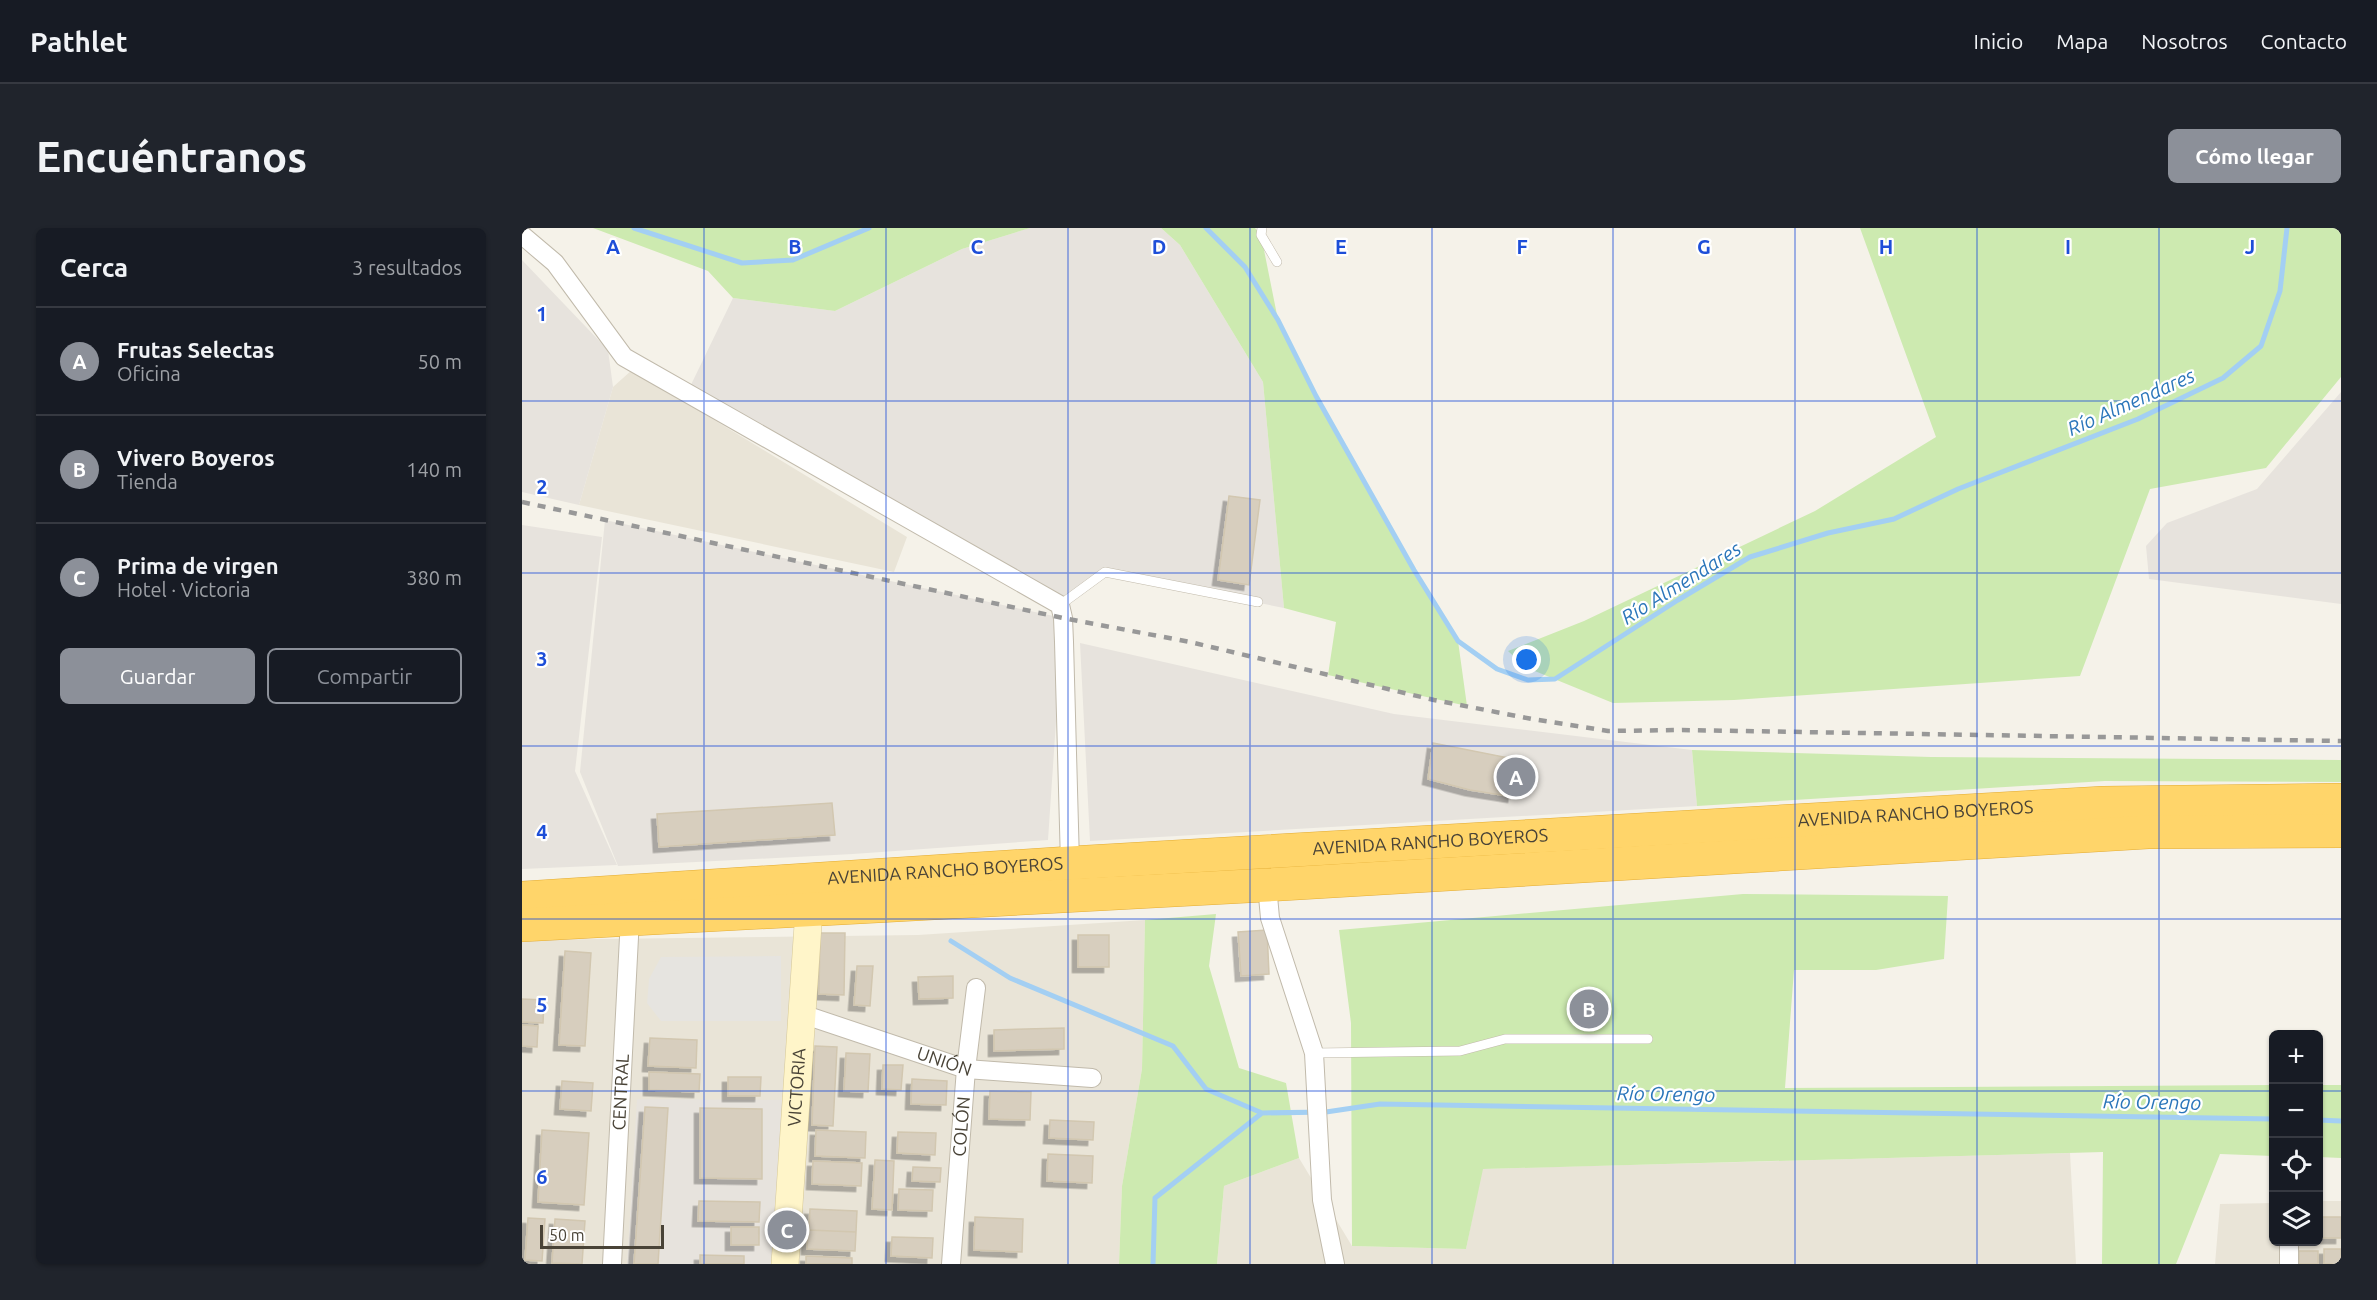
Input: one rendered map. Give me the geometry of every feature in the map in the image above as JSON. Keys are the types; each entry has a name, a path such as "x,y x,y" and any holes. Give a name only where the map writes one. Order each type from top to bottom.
{"highway":[{"name":"AVENIDA RANCHO BOYEROS","path":"522,898 1070,863 2103,803 2341,800"},
{"name":"AVENIDA RANCHO BOYEROS","path":"522,925 1267,885 2148,832 2341,831"}],"street":[{"path":"522,235 555,263 624,357 1060,606 1064,634 1070,863"},
{"path":"1267,885 1270,918 1314,1053 1322,1200 1335,1264"},
{"name":"VICTORIA","path":"785,1264 809,910"},
{"name":"CENTRAL","path":"612,1264 630,918"},
{"name":"COLÓN","path":"951,1264 966,1069 976,988"},
{"name":"UNIÓN","path":"802,1014 966,1069 1092,1078"},
{"path":"2289,1246 2289,1264"}],"lane":[{"path":"1262,228 1261,235 1276,262"},
{"path":"1060,606 1106,572 1258,602"},
{"path":"1314,1053 1460,1051 1505,1039 1648,1039"}],"shaded area":[{"path":"1030,228 1161,228 1180,245 1263,382 1284,608 1106,572 1060,605 687,393 733,298 835,311 962,249"},
{"path":"522,260 608,350 613,387 579,505 522,492"},
{"path":"632,370 907,537 894,572 579,505 613,387"},
{"path":"2341,392 2341,604 2149,579 2146,546 2167,523 2257,489"},
{"path":"605,520 1063,618 1048,840 853,854 618,866 580,772"},
{"path":"522,525 602,537 575,771 617,865 522,869"},
{"path":"1080,643 1394,714 1692,750 1697,806 1090,841"},
{"path":"1145,920 1142,1069 1122,1186 1119,1264 522,1264 522,940 918,935"},
{"path":"781,956 781,1021 661,1021 647,1003 649,979 661,957"},
{"path":"637,1099 787,1100 772,1264 627,1264"},
{"path":"2070,1153 2076,1264 1217,1264 1224,1186 1299,1158 1352,1246 1466,1249 1482,1169"},
{"path":"2323,1201 2341,1201 2341,1264 2215,1264 2220,1204 2269,1203 2269,1246 2323,1246"}],"green space":[{"path":"593,228 1030,228 962,249 835,311 733,298 708,271"},
{"path":"1161,228 1255,228 1261,235 1278,320 1316,396 1414,570 1458,641 1467,706 1328,675 1336,622 1284,608 1263,382 1180,245"},
{"path":"1860,228 2341,228 2341,377 2266,468 2150,489 2080,676 1734,700 1613,703 1525,667 1508,651 1584,621 1815,511 1936,437"},
{"path":"1692,750 1931,757 2341,760 2341,782 2105,781 1697,806"},
{"path":"1743,894 1948,896 1944,959 1876,970 1794,970 1785,1088 2269,1085 2269,1156 2220,1154 2176,1264 2102,1264 2103,1152 1483,1169 1466,1249 1352,1246 1351,1023 1339,930"},
{"path":"1216,914 1209,966 1239,1068 1286,1083 1299,1158 1224,1186 1217,1264 1119,1264 1122,1186 1142,1069 1145,920"},
{"path":"2323,1085 2341,1085 2341,1158 2323,1157"}],"building":[{"path":"1229,496 1260,500 1249,585 1218,580"},
{"path":"1433,743 1519,760 1513,797 1470,790 1428,779"},
{"path":"832,803 835,835 659,847 657,814"},
{"path":"1267,930 1269,974 1241,976 1238,932"},
{"path":"820,933 845,933 844,995 819,994"},
{"path":"1078,935 1109,935 1109,967 1078,967"},
{"path":"565,951 591,953 585,1046 559,1045"},
{"path":"857,966 873,966 870,1006 854,1005"},
{"path":"953,976 953,998 919,999 918,977"},
{"path":"522,999 544,1000 543,1023 522,1022"},
{"path":"522,1025 538,1026 537,1047 522,1046"},
{"path":"1064,1028 1064,1049 994,1051 994,1030"},
{"path":"650,1038 697,1040 696,1068 648,1066"},
{"path":"815,1046 837,1047 833,1126 812,1125"},
{"path":"846,1053 870,1054 868,1092 844,1091"},
{"path":"883,1065 903,1065 901,1090 882,1089"},
{"path":"649,1072 700,1074 699,1092 649,1090"},
{"path":"728,1077 761,1077 760,1096 728,1096"},
{"path":"912,1079 947,1081 946,1105 911,1104"},
{"path":"562,1081 593,1083 591,1111 560,1109"},
{"path":"990,1091 1031,1092 1030,1120 989,1119"},
{"path":"645,1107 668,1108 658,1264 634,1264"},
{"path":"700,1108 762,1109 762,1179 700,1178"},
{"path":"1050,1120 1094,1122 1093,1140 1049,1138"},
{"path":"542,1130 589,1133 584,1205 538,1202"},
{"path":"816,1130 866,1132 865,1158 815,1156"},
{"path":"898,1132 936,1133 935,1155 897,1153"},
{"path":"1048,1154 1093,1156 1092,1183 1047,1181"},
{"path":"875,1160 894,1161 892,1210 872,1209"},
{"path":"813,1161 862,1163 861,1186 812,1184"},
{"path":"913,1167 941,1168 940,1182 912,1181"},
{"path":"899,1189 933,1190 932,1211 898,1210"},
{"path":"699,1201 760,1202 759,1222 698,1221"},
{"path":"810,1209 857,1211 856,1232 809,1230"},
{"path":"975,1217 1023,1219 1022,1252 974,1250"},
{"path":"2323,1217 2341,1217 2341,1238 2323,1238"},
{"path":"528,1218 545,1219 542,1261 525,1260"},
{"path":"555,1219 585,1221 582,1264 552,1263"},
{"path":"731,1227 759,1227 759,1245 731,1245"},
{"path":"808,1230 856,1232 855,1251 807,1249"},
{"path":"892,1237 933,1238 932,1258 891,1256"},
{"path":"2324,1249 2341,1249 2341,1264 2324,1264"},
{"path":"2299,1251 2318,1251 2318,1264 2299,1264"},
{"path":"700,1255 744,1256 744,1264 700,1264"},
{"path":"806,1256 852,1258 852,1264 806,1264"}],"waterway":[{"name":"Río Almendares","path":"634,228 742,263 793,260 869,228"},
{"name":"Río Almendares","path":"1206,228 1245,267 1278,320 1316,396 1414,570 1458,641 1497,669 1528,680 1555,679 1750,557 1828,533 1894,519 1958,489 2138,419 2223,378 2261,346 2280,291 2287,228"},
{"path":"951,941 1010,978 1173,1046 1206,1089 1262,1113"},
{"name":"Río Orengo","path":"1153,1264 1155,1198 1262,1113 1326,1112 1380,1104 2269,1119"},
{"name":"Río Orengo","path":"2323,1120 2341,1121"}],"railway":[{"path":"522,502 1063,618 1190,642 1434,700 1608,731 1682,730 2341,741"}],"place":[{"name":"Frutas Selectas","path":"1516,777"},
{"name":"Vivero Boyeros","path":"1589,1009"},
{"name":"Prima de virgen","path":"787,1230"}]}
